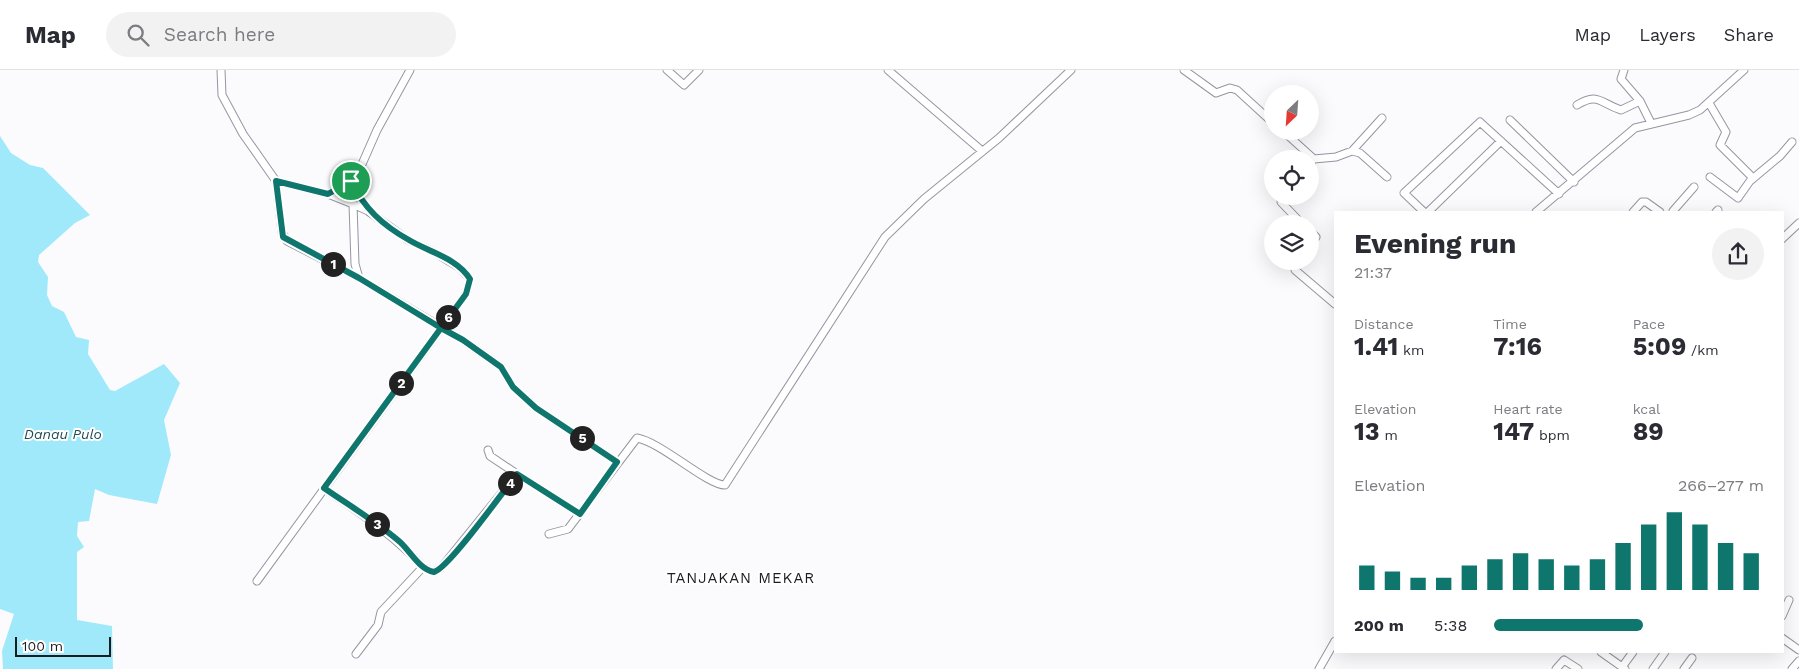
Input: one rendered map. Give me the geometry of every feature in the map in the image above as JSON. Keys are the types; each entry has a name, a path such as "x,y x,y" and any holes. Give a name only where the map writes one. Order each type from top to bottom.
{"street":[{"path":"221,70 222,94 244,134 276,181 283,237 359,278 463,340 501,367 513,387 536,408 617,462"},
{"path":"328,194 351,181 359,171 377,130 410,70"},
{"path":"667,70 684,85 699,70"},
{"path":"888,70 982,152"},
{"path":"548,534 568,529 633,441 640,438 690,465 714,482 725,485 885,237 924,199 982,152 1070,70"},
{"path":"1184,70 1216,93 1230,88 1237,90 1264,115"},
{"path":"1624,70 1621,79 1640,101 1651,123"},
{"path":"1537,211 1574,182 1630,132 1651,123 1689,115 1709,103 1744,70"},
{"path":"1577,105 1589,97 1621,110 1640,101"},
{"path":"1709,103 1726,132 1720,144 1753,178"},
{"path":"1319,160 1336,157 1352,151 1382,118"},
{"path":"1510,120 1574,182"},
{"path":"1425,211 1404,193 1480,122 1559,194"},
{"path":"1292,140 1301,150"},
{"path":"1427,211 1501,141"},
{"path":"1710,177 1738,198 1753,178 1780,156 1792,142"},
{"path":"1352,151 1360,153 1387,177"},
{"path":"257,580 466,294 470,279 446,259 408,240 368,210 328,194 276,181"},
{"path":"351,181 368,210"},
{"path":"1674,211 1694,187"},
{"path":"1634,211 1642,202 1646,202 1659,211"},
{"path":"353,204 355,264 359,278"},
{"path":"1283,205 1293,215"},
{"path":"1784,237 1797,227"},
{"path":"1295,270 1334,303"},
{"path":"488,450 490,456 580,514"},
{"path":"324,488 388,532 423,567 434,572 442,568 517,474"},
{"path":"356,654 380,623 381,612 423,567"},
{"path":"1784,612 1790,600"},
{"path":"1784,639 1799,650"},
{"path":"1319,669 1334,643"},
{"path":"1601,653 1624,668 1632,653"},
{"path":"1653,669 1664,653"},
{"path":"1684,669 1692,658"},
{"path":"1556,669 1564,660 1578,669"},
{"path":"1792,669 1799,661"}],"water":[{"name":"Danau Pulo","path":"0,136 11,153 30,165 43,168 90,215 75,223 39,255 38,262 48,277 47,295 52,306 64,312 76,337 89,340 88,354 110,390 115,391 164,364 180,383 164,420 171,455 157,504 109,495 95,489 89,521 78,522 77,536 84,547 77,552 77,620 112,626 113,669 3,669 2,651 14,614 0,609"}],"district":[{"name":"TANJAKAN MEKAR","path":"741,578"}],"route":[{"path":"351,181 328,194 276,181 283,237 287,241 359,278 441,328 324,488 381,527 401,543 423,567 434,572 442,568 517,474 523,476 580,514 617,462 536,408 513,387 506,372 501,367 463,340 441,328 466,294 470,279 460,268 432,251 408,240 368,210 360,200 351,181"}]}
